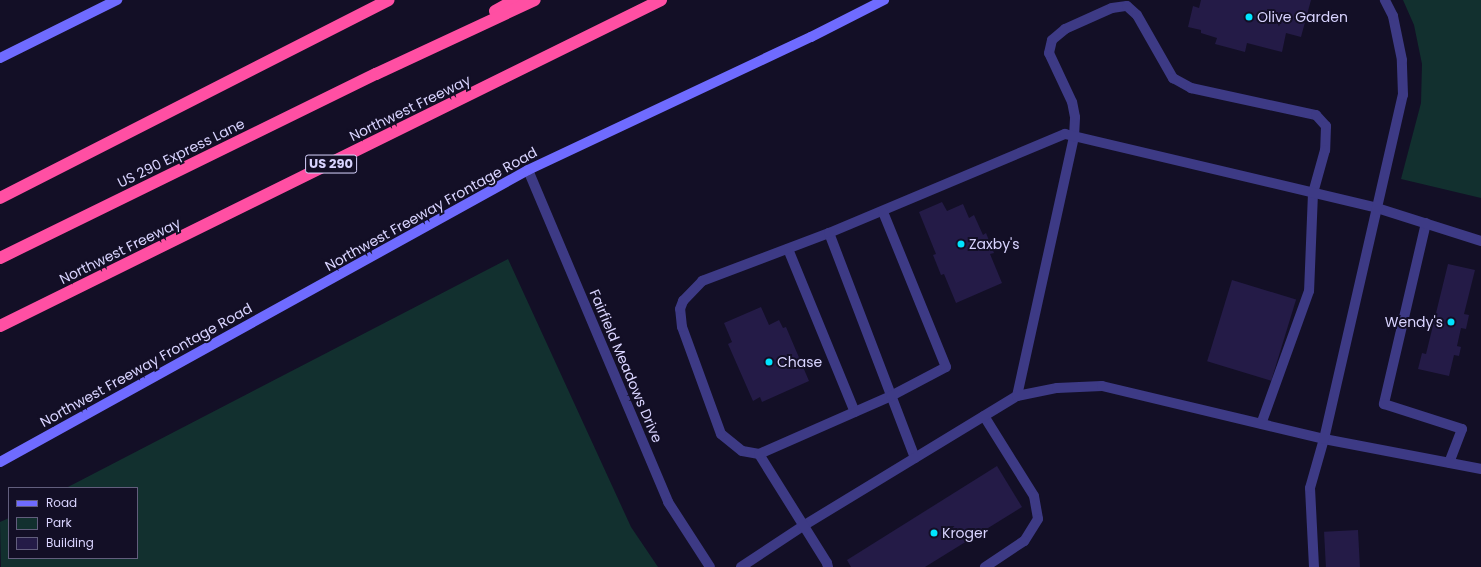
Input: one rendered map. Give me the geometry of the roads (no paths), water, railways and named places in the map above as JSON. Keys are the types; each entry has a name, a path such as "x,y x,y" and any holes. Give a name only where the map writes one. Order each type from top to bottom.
{"highway":[{"path":"0,198 388,0"},
{"path":"376,74 515,0"},
{"path":"376,74 535,0"},
{"name":"Northwest Freeway","path":"0,326 661,0"},
{"name":"US 290 Express Lane","path":"0,258 376,74"}],"main road":[{"path":"0,58 117,0"},
{"name":"Northwest Freeway Frontage Road","path":"0,462 528,170 790,47 884,0"}],"street":[{"path":"1314,567 1310,488 1324,439 1403,95 1402,60 1393,16 1386,0"},
{"path":"1017,396 1074,136 1075,117 1072,102 1049,53 1052,40 1065,29 1112,8 1127,6 1137,15 1173,78 1190,88 1316,114 1326,126 1325,150 1313,193 1309,291 1261,424"},
{"path":"883,212 946,367 891,396 759,454 742,451 721,434 682,327 680,310 683,301 702,281 883,212 1065,134 1377,208 1481,240"},
{"name":"Fairfield Meadows Drive","path":"528,170 668,502 710,567"},
{"path":"1426,223 1384,404 1462,429 1448,463"},
{"path":"829,233 915,458"},
{"path":"788,249 854,412"},
{"path":"741,567 803,526 1017,396 1057,388 1102,386 1324,439 1481,469"},
{"path":"984,416 1034,496 1038,519 1024,541 985,567"},
{"path":"759,454 803,526 828,563 828,567"}],"place":[{"name":"Olive Garden","path":"1249,17"},
{"name":"Zaxby's","path":"961,244"},
{"name":"Wendy's","path":"1451,322"},
{"name":"Chase","path":"769,362"},
{"name":"Kroger","path":"934,533"}]}
